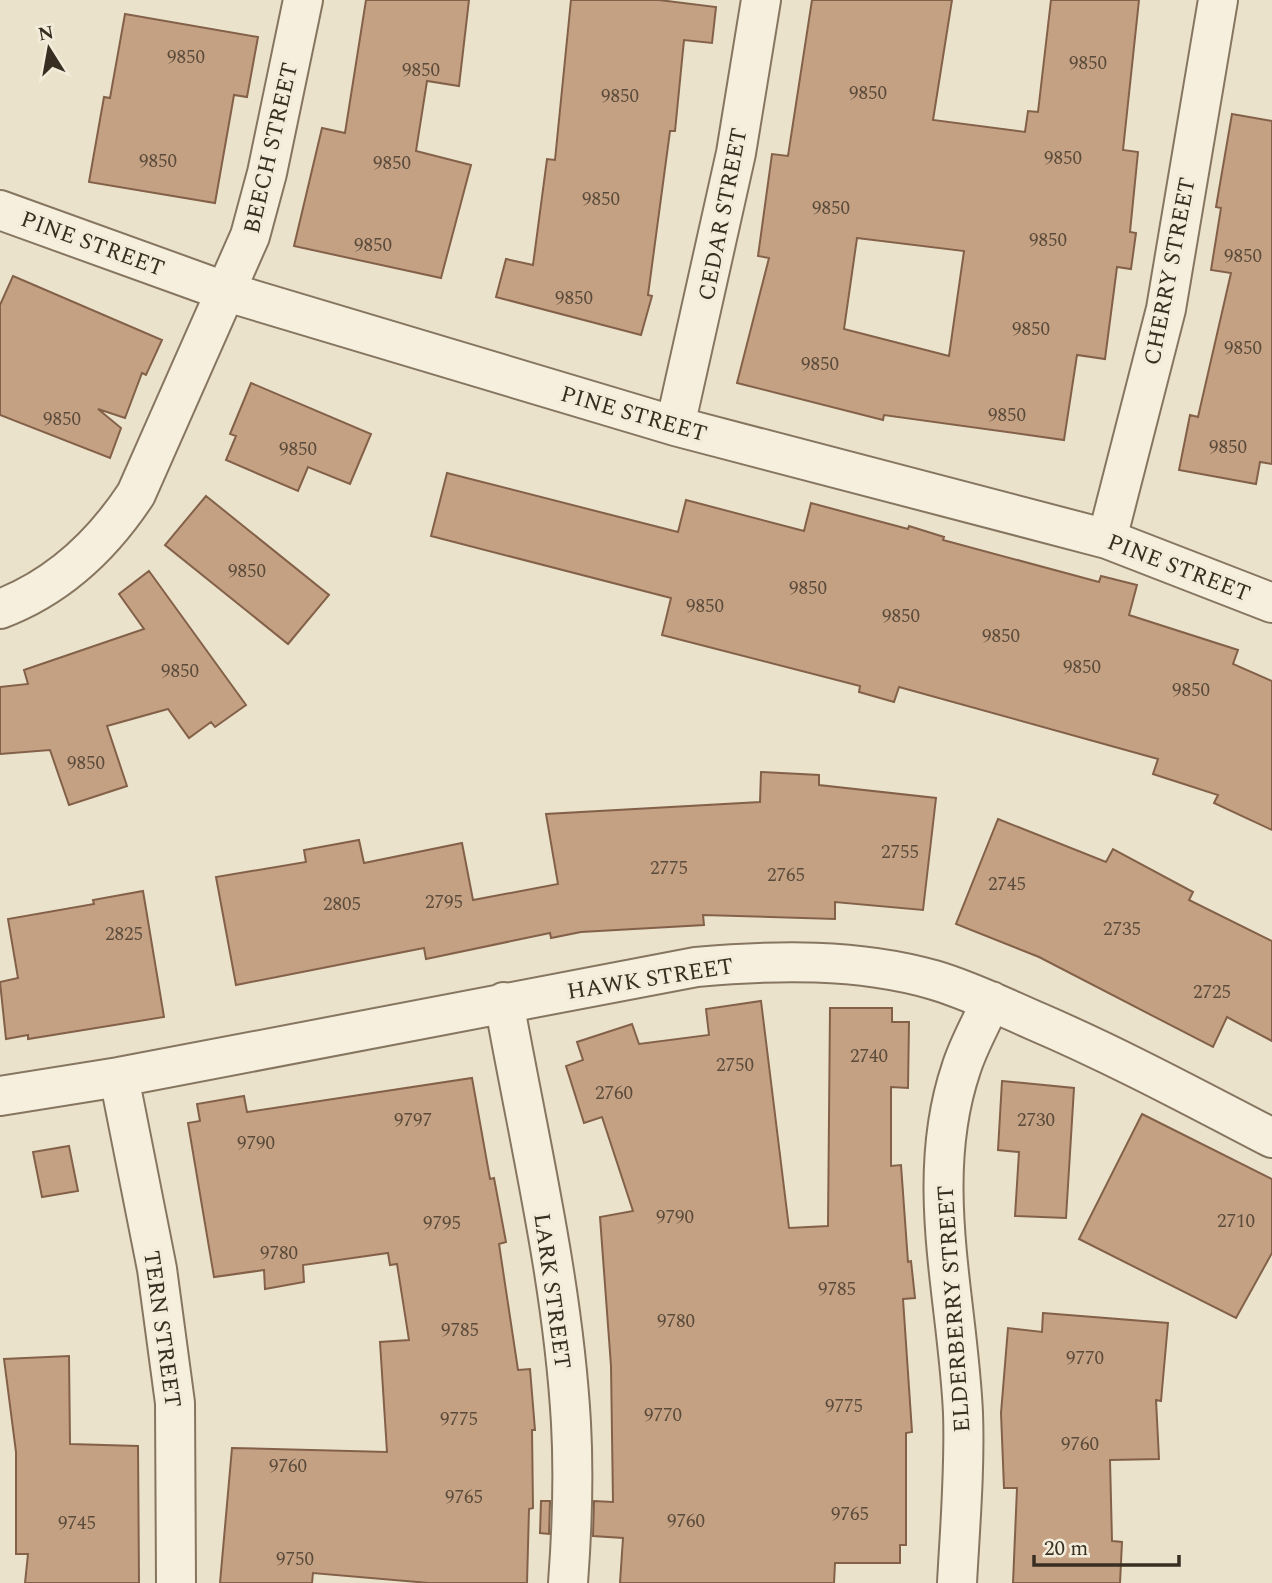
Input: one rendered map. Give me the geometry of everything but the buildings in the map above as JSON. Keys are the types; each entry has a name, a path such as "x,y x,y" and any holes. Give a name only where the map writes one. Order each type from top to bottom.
{"street":[{"name":"BEECH STREET","path":"0,609 41,588 92,551 113,529 136,494 250,236 264,186 303,0"},
{"name":"CEDAR STREET","path":"675,426 736,153 761,0"},
{"name":"CHERRY STREET","path":"1107,538 1166,309 1218,0"},
{"name":"PINE STREET","path":"0,210 227,292 675,426 1107,538 1272,603"},
{"name":"HAWK STREET","path":"0,1096 119,1077 696,967 761,961 853,965 934,980 991,1001 1112,1054 1272,1138"},
{"name":"ELDERBERRY STREET","path":"957,1583 963,1413 944,1224 943,1174 947,1129 961,1070 991,1001"},
{"name":"LARK STREET","path":"504,1002 561,1326 571,1422 573,1516 568,1583"},
{"name":"TERN STREET","path":"119,1077 157,1269 175,1404 176,1583"}]}
